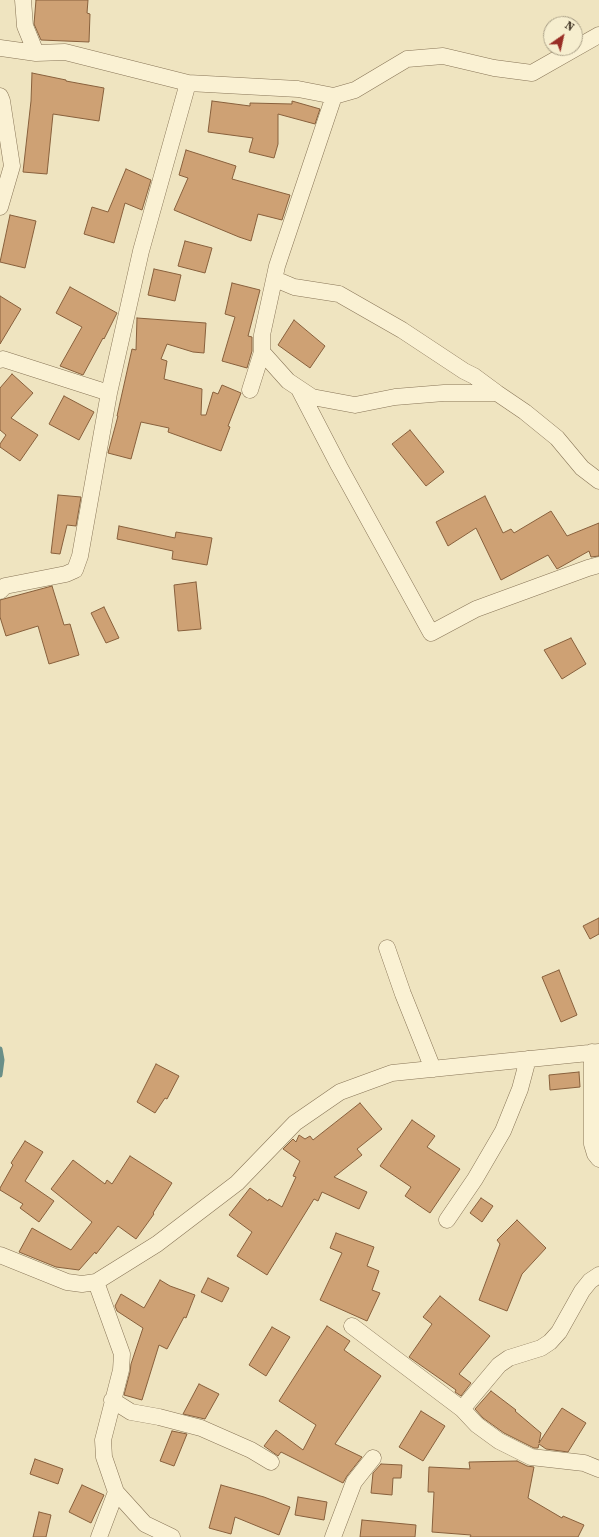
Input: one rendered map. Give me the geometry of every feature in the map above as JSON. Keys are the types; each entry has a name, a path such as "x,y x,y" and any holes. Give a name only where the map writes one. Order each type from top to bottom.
{"street":[{"path":"23,0 25,26 36,53"},
{"path":"6,49 25,26"},
{"path":"6,49 36,53 65,52 188,82 298,89 334,96 355,90 407,59 443,56 494,68 532,73 599,35"},
{"path":"0,591 5,586 66,574 75,570 80,556 109,393 140,251 188,82"},
{"path":"250,390 262,352 262,335 275,279 291,222 334,96"},
{"path":"0,207 12,166 1,99"},
{"path":"275,279 294,287 339,294 402,330 474,376 525,412 557,438 582,468 599,481"},
{"path":"262,352 288,381 312,397 355,405 395,397 444,393 497,393"},
{"path":"0,360 3,359 109,393"},
{"path":"299,389 339,466 431,633 476,609 599,565"},
{"path":"387,948 403,994 433,1069"},
{"path":"0,1255 67,1282 89,1283 157,1244 237,1183 295,1123 340,1092 392,1073 596,1052 592,1144 599,1159"},
{"path":"447,1220 475,1179 503,1131 520,1089 528,1059"},
{"path":"462,1409 499,1365 509,1358 541,1348 550,1342 559,1332 582,1291 590,1281 599,1275"},
{"path":"89,1283 101,1297 122,1354 121,1370 112,1400 103,1440 104,1457 116,1492 145,1524 172,1537"},
{"path":"352,1326 462,1409 477,1425 499,1441 531,1457 584,1464 599,1469"},
{"path":"112,1400 131,1412 159,1417 200,1428 251,1450 271,1462"},
{"path":"334,1537 354,1482 373,1458"},
{"path":"98,1537 116,1492"}],"building":[{"path":"36,0 88,0 87,13 90,14 89,42 41,40 34,24"},
{"path":"32,73 104,88 99,121 53,114 47,174 23,172 31,101"},
{"path":"212,101 250,106 250,103 292,104 292,101 320,109 315,124 278,114 278,144 274,158 249,152 253,138 208,132"},
{"path":"186,150 236,166 232,179 290,195 282,220 258,214 251,241 174,210 188,178 179,175"},
{"path":"126,169 151,180 142,210 125,203 114,243 84,234 92,207 108,212"},
{"path":"10,215 36,221 25,268 0,262"},
{"path":"185,241 212,248 205,273 178,266"},
{"path":"154,269 181,275 175,301 148,295"},
{"path":"232,283 260,290 248,336 252,337 252,351 247,368 222,361 235,317 225,314"},
{"path":"70,287 117,313 83,375 60,366 82,327 56,313"},
{"path":"0,296 21,309 0,344"},
{"path":"137,318 206,323 204,353 193,352 167,344 161,359 167,361 164,379 202,389 201,415 206,415 213,392 218,394 222,385 241,393 228,426 230,427 221,451 168,432 169,428 141,422 131,459 108,453 118,416 132,349 136,350"},
{"path":"294,320 325,346 310,368 278,345"},
{"path":"12,374 33,393 11,418 38,435 20,461 0,447 0,444 6,435 0,430 0,388"},
{"path":"64,396 94,412 79,440 49,424"},
{"path":"410,430 444,472 426,486 392,444"},
{"path":"58,495 81,497 76,526 67,525 60,554 51,553"},
{"path":"485,496 503,533 511,529 514,533 551,511 567,536 599,523 599,556 591,557 589,551 557,569 548,555 501,580 476,528 448,546 436,522"},
{"path":"119,526 175,538 176,532 212,538 207,565 172,559 173,551 117,539"},
{"path":"196,582 201,629 178,631 174,585"},
{"path":"52,586 64,625 70,624 79,655 49,664 38,626 6,636 0,617 0,600"},
{"path":"104,607 119,638 106,643 91,613"},
{"path":"571,638 586,664 562,679 544,650"},
{"path":"599,918 599,934 590,939 583,926"},
{"path":"559,970 577,1015 561,1022 542,977"},
{"path":"156,1064 179,1076 167,1099 165,1098 155,1113 137,1102"},
{"path":"579,1072 580,1087 550,1090 549,1075"},
{"path":"360,1103 382,1129 357,1149 362,1155 334,1177 367,1192 359,1209 322,1192 318,1201 314,1199 267,1275 237,1256 252,1232 229,1215 250,1188 268,1201 269,1199 282,1207 296,1177 293,1176 300,1161 283,1149 293,1139 296,1142 299,1135 305,1139 310,1136 313,1140"},
{"path":"412,1120 435,1136 427,1147 460,1169 430,1213 405,1196 411,1187 380,1166"},
{"path":"25,1141 43,1152 25,1181 54,1201 39,1222 20,1208 23,1204 0,1190 13,1165 11,1163"},
{"path":"130,1156 172,1183 153,1213 154,1214 136,1239 118,1226 96,1254 95,1252 79,1270 56,1267 19,1252 32,1228 71,1250 92,1222 51,1189 73,1160 105,1184 107,1180 112,1184"},
{"path":"481,1198 493,1206 482,1222 470,1213"},
{"path":"517,1220 546,1248 522,1274 507,1311 479,1300 500,1244 497,1240"},
{"path":"336,1233 374,1247 367,1266 379,1271 372,1290 380,1293 367,1321 320,1300 342,1253 330,1248"},
{"path":"208,1278 229,1288 222,1302 201,1292"},
{"path":"160,1280 170,1286 195,1295 186,1318 184,1317 167,1349 159,1345 142,1400 124,1395 131,1364 143,1328 117,1311 115,1306 121,1294 144,1308"},
{"path":"440,1296 490,1336 459,1374 471,1383 461,1396 455,1392 456,1390 409,1357 432,1324 423,1317"},
{"path":"327,1326 350,1341 344,1350 381,1376 335,1444 362,1457 343,1483 281,1452 278,1456 264,1446 276,1430 303,1450 316,1425 279,1401"},
{"path":"272,1327 290,1337 266,1376 249,1365"},
{"path":"199,1384 219,1394 205,1419 183,1414"},
{"path":"491,1391 516,1410 515,1411 541,1433 539,1443 562,1408 586,1423 568,1452 546,1449 539,1444 538,1448 534,1448 504,1433 483,1418 475,1409"},
{"path":"421,1411 445,1426 423,1461 399,1447"},
{"path":"172,1431 187,1434 174,1466 160,1461"},
{"path":"35,1459 63,1469 58,1484 30,1474"},
{"path":"517,1461 527,1466 534,1467 528,1498 562,1518 563,1516 584,1525 578,1537 470,1537 471,1535 432,1532 434,1492 428,1492 429,1467 470,1469 469,1462"},
{"path":"381,1464 402,1465 401,1478 393,1478 392,1495 371,1493 373,1473"},
{"path":"82,1485 104,1495 91,1523 69,1512"},
{"path":"221,1485 264,1497 290,1507 279,1535 235,1517 231,1534 209,1528"},
{"path":"298,1497 327,1502 324,1520 295,1515"},
{"path":"39,1512 51,1515 46,1537 33,1537"},
{"path":"362,1520 416,1525 415,1537 360,1537"}],"waterway":[{"path":"0,1049 2,1060 0,1075"}]}
